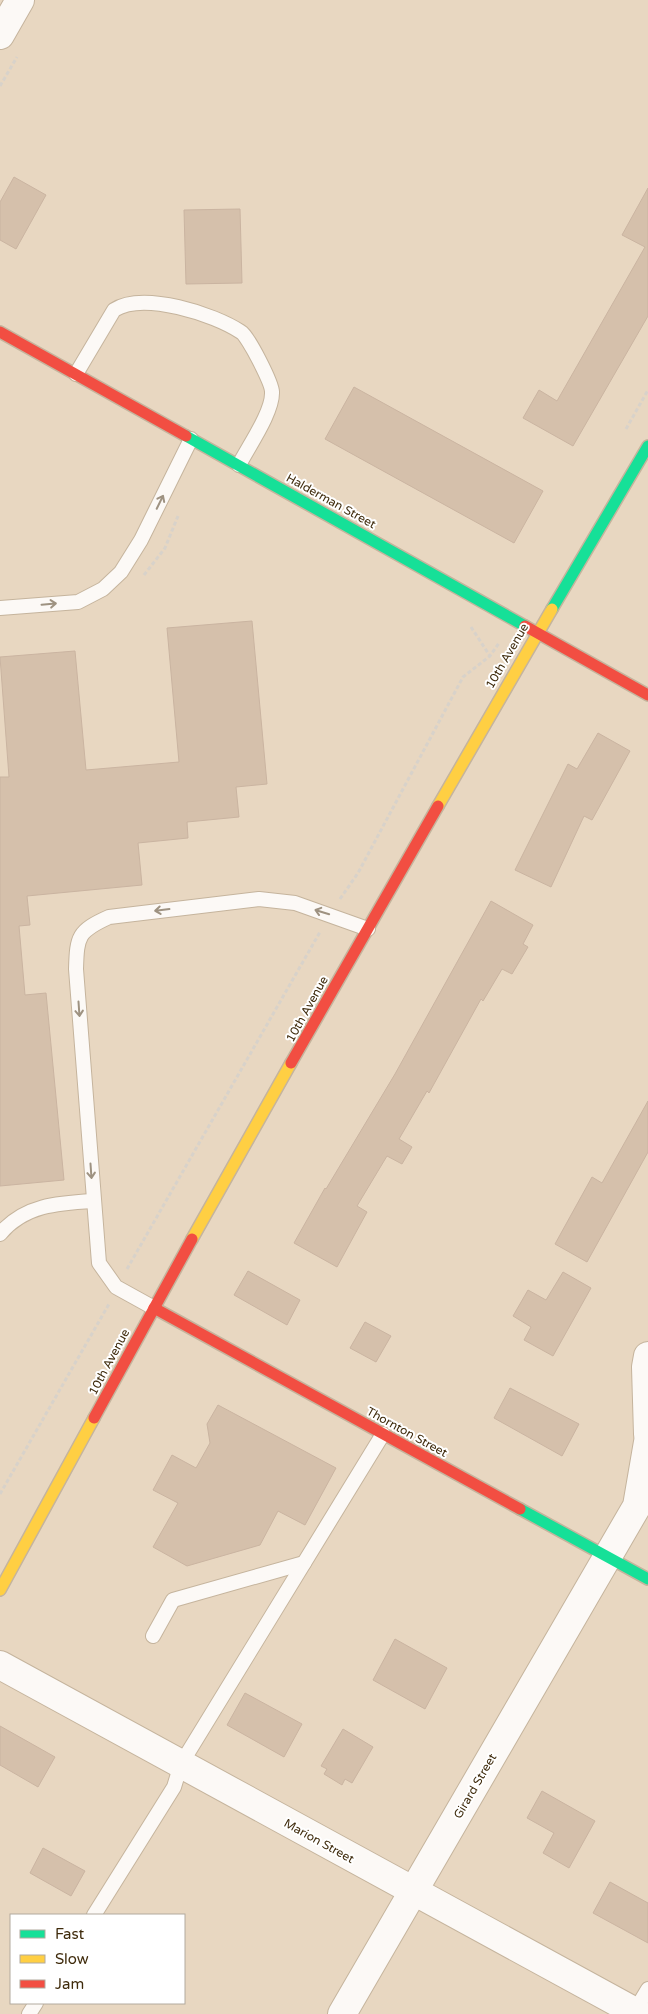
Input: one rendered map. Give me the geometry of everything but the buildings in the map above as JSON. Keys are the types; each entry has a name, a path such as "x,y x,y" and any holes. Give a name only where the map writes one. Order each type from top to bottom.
{"street":[{"path":"0,35 20,0"},
{"name":"Halderman Street","path":"0,332 648,694"},
{"name":"10th Avenue","path":"0,1590 154,1308 368,928 537,632 648,446"},
{"name":"Thornton Street","path":"154,1308 648,1579"},
{"path":"648,1356 646,1367 648,1434"},
{"name":"Girard Street","path":"342,2014 609,1558 637,1506 648,1442"},
{"name":"Marion Street","path":"0,1666 635,2013"}],"lane":[{"path":"76,374 114,310 122,305 146,303 170,305 197,312 243,332 270,383 272,394 266,414 239,465"},
{"path":"0,608 78,602 103,589 121,572 141,540 191,439"},
{"path":"154,1308 116,1287 100,1263 93,1201 76,969 77,943 88,926 109,916 259,899 296,903 368,928"},
{"path":"0,1234 32,1209 52,1204 93,1201"},
{"path":"95,1914 174,1788 180,1764 383,1434"},
{"path":"153,1636 173,1600 304,1562"},
{"path":"635,2013 648,1989"}],"path":[{"path":"624,432 648,390"},
{"path":"142,577 164,548 179,513"},
{"path":"0,1494 104,1316 116,1287 330,914 358,873 463,677 490,656 515,619"},
{"path":"470,626 490,656"}],"traffic: fast":[{"path":"186,436 525,626"},
{"path":"552,609 648,446"},
{"path":"520,1509 648,1579"}],"traffic: slow":[{"path":"438,806 552,609"},
{"path":"192,1239 291,1063"},
{"path":"0,1590 94,1418"}],"traffic: jam":[{"path":"0,332 186,436"},
{"path":"525,626 648,695"},
{"path":"291,1063 438,806"},
{"path":"94,1418 192,1239"},
{"path":"154,1308 520,1509"}]}
